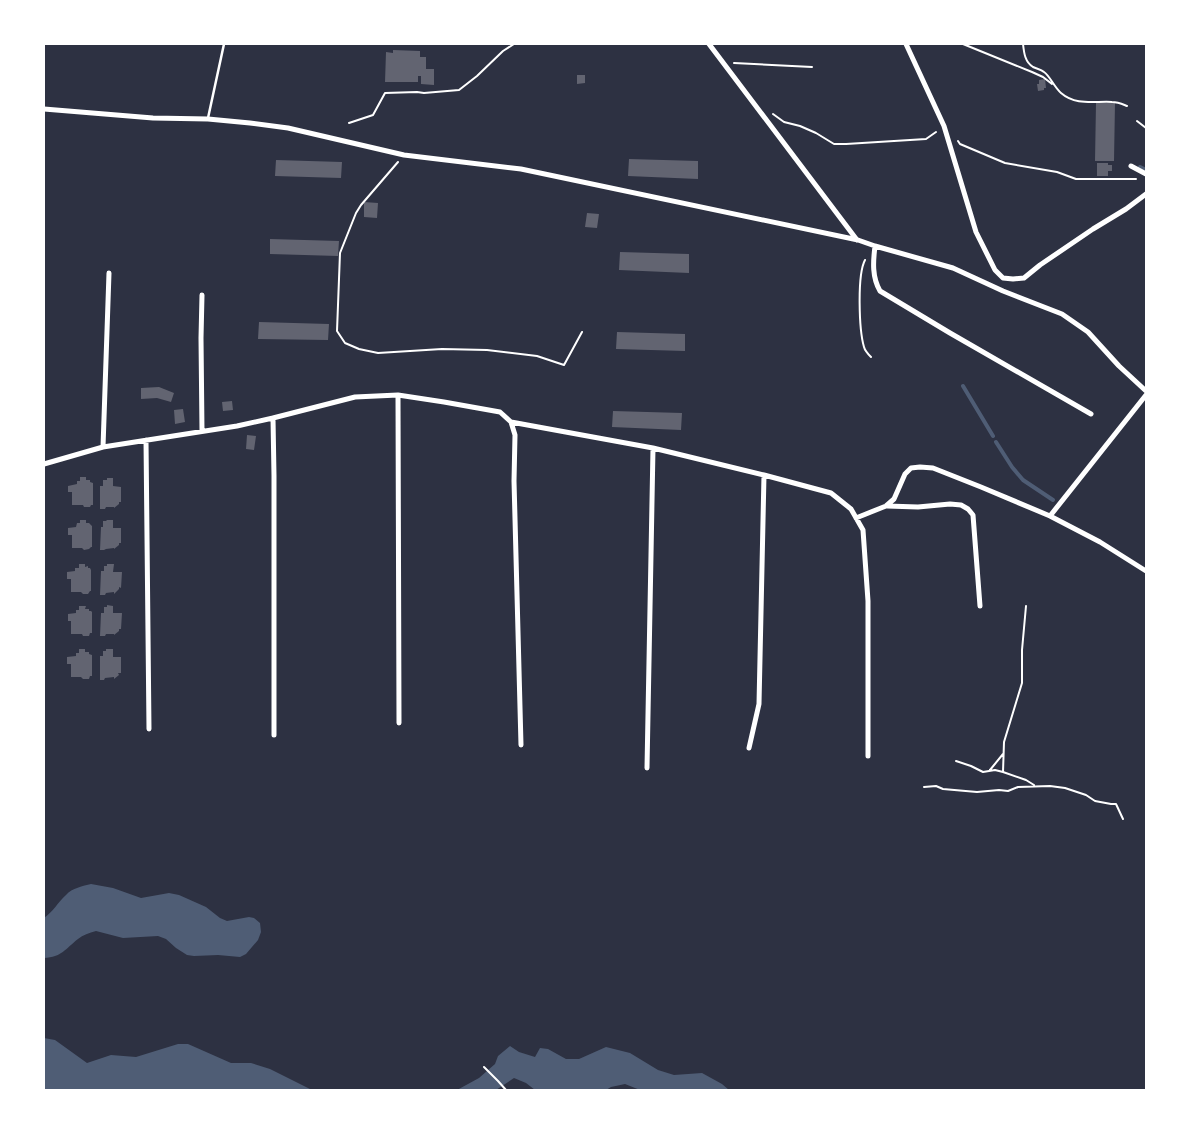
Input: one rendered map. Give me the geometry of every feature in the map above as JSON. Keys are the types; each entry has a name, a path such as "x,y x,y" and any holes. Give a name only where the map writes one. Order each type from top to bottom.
{"street":[{"path":"709,44 858,240"},
{"path":"906,44 944,126 976,232 995,270 1003,278 1024,278 1040,265 1146,194"},
{"path":"44,109 153,118 250,123 288,128 404,155 520,169 858,240 953,268 1003,291 1062,314 1088,332 1146,393 1050,516"},
{"path":"1131,166 1146,174"},
{"path":"875,246 874,276 880,291 1091,414"},
{"path":"103,448 109,273"},
{"path":"202,295 202,432"},
{"path":"44,464 103,448 237,426 355,398 398,395 500,412 511,422 515,434 514,481 521,745"},
{"path":"398,395 399,723"},
{"path":"273,418 274,735"},
{"path":"511,422 653,448 764,475 831,493 851,509 863,530 868,602 868,756"},
{"path":"146,440 149,729"},
{"path":"647,768 653,448"},
{"path":"856,518 886,506 894,499 911,468 933,468 1050,516 1100,542 1146,571"},
{"path":"749,748 759,704 764,475"},
{"path":"886,506 918,507 950,504 961,505 968,509 973,515 980,606"}],"lane":[{"path":"208,120 224,44"}],"path":[{"path":"349,123 373,115 385,94 459,90 477,76 502,51 514,44"},
{"path":"964,44 1032,72 1053,84"},
{"path":"1023,44 1024,57 1028,62 1033,67 1045,72 1061,93 1070,99 1088,103 1115,102 1127,106"},
{"path":"724,63 812,67"},
{"path":"1137,121 1146,128"},
{"path":"404,155 361,205 340,253 337,331 345,343 359,349 378,352 442,348 487,350 537,356 564,365 582,332"},
{"path":"871,357 864,349 861,332 860,274 864,261 874,253"},
{"path":"1003,772 1004,742 1022,683 1022,650 1026,606"},
{"path":"989,770 1004,752"},
{"path":"956,761 983,772 989,770 1003,772 1026,780 1034,786"},
{"path":"924,787 936,786 943,789 977,792 999,790 1008,792 1018,787 1034,786 1065,788 1086,795 1096,801 1116,804 1123,819"},
{"path":"484,1068 506,1090"}],"water":[{"path":"91,884 113,888 141,898 169,893 179,895 206,907 227,921 249,917 254,918 260,923 261,932 258,940 246,954 240,957 187,955 166,939 158,936 123,938 96,931 86,934 63,952 44,958 44,918 68,893"},
{"path":"44,1038 55,1040 87,1063 111,1055 136,1057 178,1044 188,1044 231,1063 251,1063 270,1069 312,1090 44,1090"},
{"path":"510,1046 519,1052 535,1057 540,1048 548,1049 566,1059 579,1059 606,1047 630,1053 658,1070 674,1075 702,1073 729,1090 640,1090 625,1084 606,1090 535,1090 526,1083 514,1078 496,1090 457,1090 479,1078 495,1064 498,1056"}],"building":[{"path":"393,50 420,51 420,57 426,57 426,69 434,69 434,85 421,84 421,76 418,76 418,82 385,82 386,52 393,53"},
{"path":"577,75 585,75 585,83 577,84"},
{"path":"1045,79 1046,88 1038,91 1037,84 1039,84 1039,80"},
{"path":"1096,103 1115,103 1114,161 1095,161"},
{"path":"629,159 698,161 698,179 628,176"},
{"path":"276,160 342,162 341,178 275,176"},
{"path":"1097,163 1112,165 1112,171 1108,171 1108,176 1097,176"},
{"path":"364,202 378,203 377,218 364,217"},
{"path":"587,213 599,214 597,228 585,227"},
{"path":"270,239 339,241 338,256 270,254"},
{"path":"620,252 689,254 689,273 619,270"},
{"path":"259,322 329,324 328,340 258,339"},
{"path":"617,332 685,334 685,351 616,349"},
{"path":"159,387 174,393 171,402 157,398 141,399 141,388"},
{"path":"232,401 233,410 223,411 222,402"},
{"path":"183,409 185,422 175,424 174,410"},
{"path":"613,411 682,413 681,430 612,427"},
{"path":"247,435 256,436 254,450 246,449"},
{"path":"80,477 86,477 86,480 90,480 93,483 93,505 90,507 72,505 72,492 68,492 68,486 77,484 77,481 80,481"},
{"path":"107,478 113,478 113,486 121,487 121,502 114,508 106,507 105,509 100,509 100,486 103,486 103,480 107,480"},
{"path":"80,520 86,520 86,523 92,526 92,547 89,549 72,548 72,535 68,535 68,528 76,527"},
{"path":"113,520 113,528 121,528 121,543 114,549 100,550 101,527 103,527 103,521"},
{"path":"79,564 85,564 85,567 88,566 91,570 91,591 88,594 71,592 71,579 67,579 67,572 75,571 75,568 79,568"},
{"path":"107,564 114,564 113,572 122,572 121,588 119,587 114,594 114,592 100,595 101,571 104,571 104,566 107,566"},
{"path":"107,605 113,606 113,613 122,613 121,629 114,635 106,634 105,636 100,636 101,613 104,613 104,607 107,607"},
{"path":"79,606 86,606 85,609 89,609 92,612 92,633 89,636 71,634 71,621 68,621 68,614 76,613 76,610 79,610"},
{"path":"79,649 85,649 85,652 89,652 92,655 92,676 89,679 71,677 71,664 67,664 67,657 76,656 76,653 79,653"},
{"path":"106,649 113,649 113,657 121,657 121,673 118,673 119,675 114,679 114,677 100,680 100,656 103,656 103,651 106,651"}],"waterway":[{"path":"1140,167 1146,170"},
{"path":"963,386 993,436"},
{"path":"996,442 1023,480 1053,500"}]}
